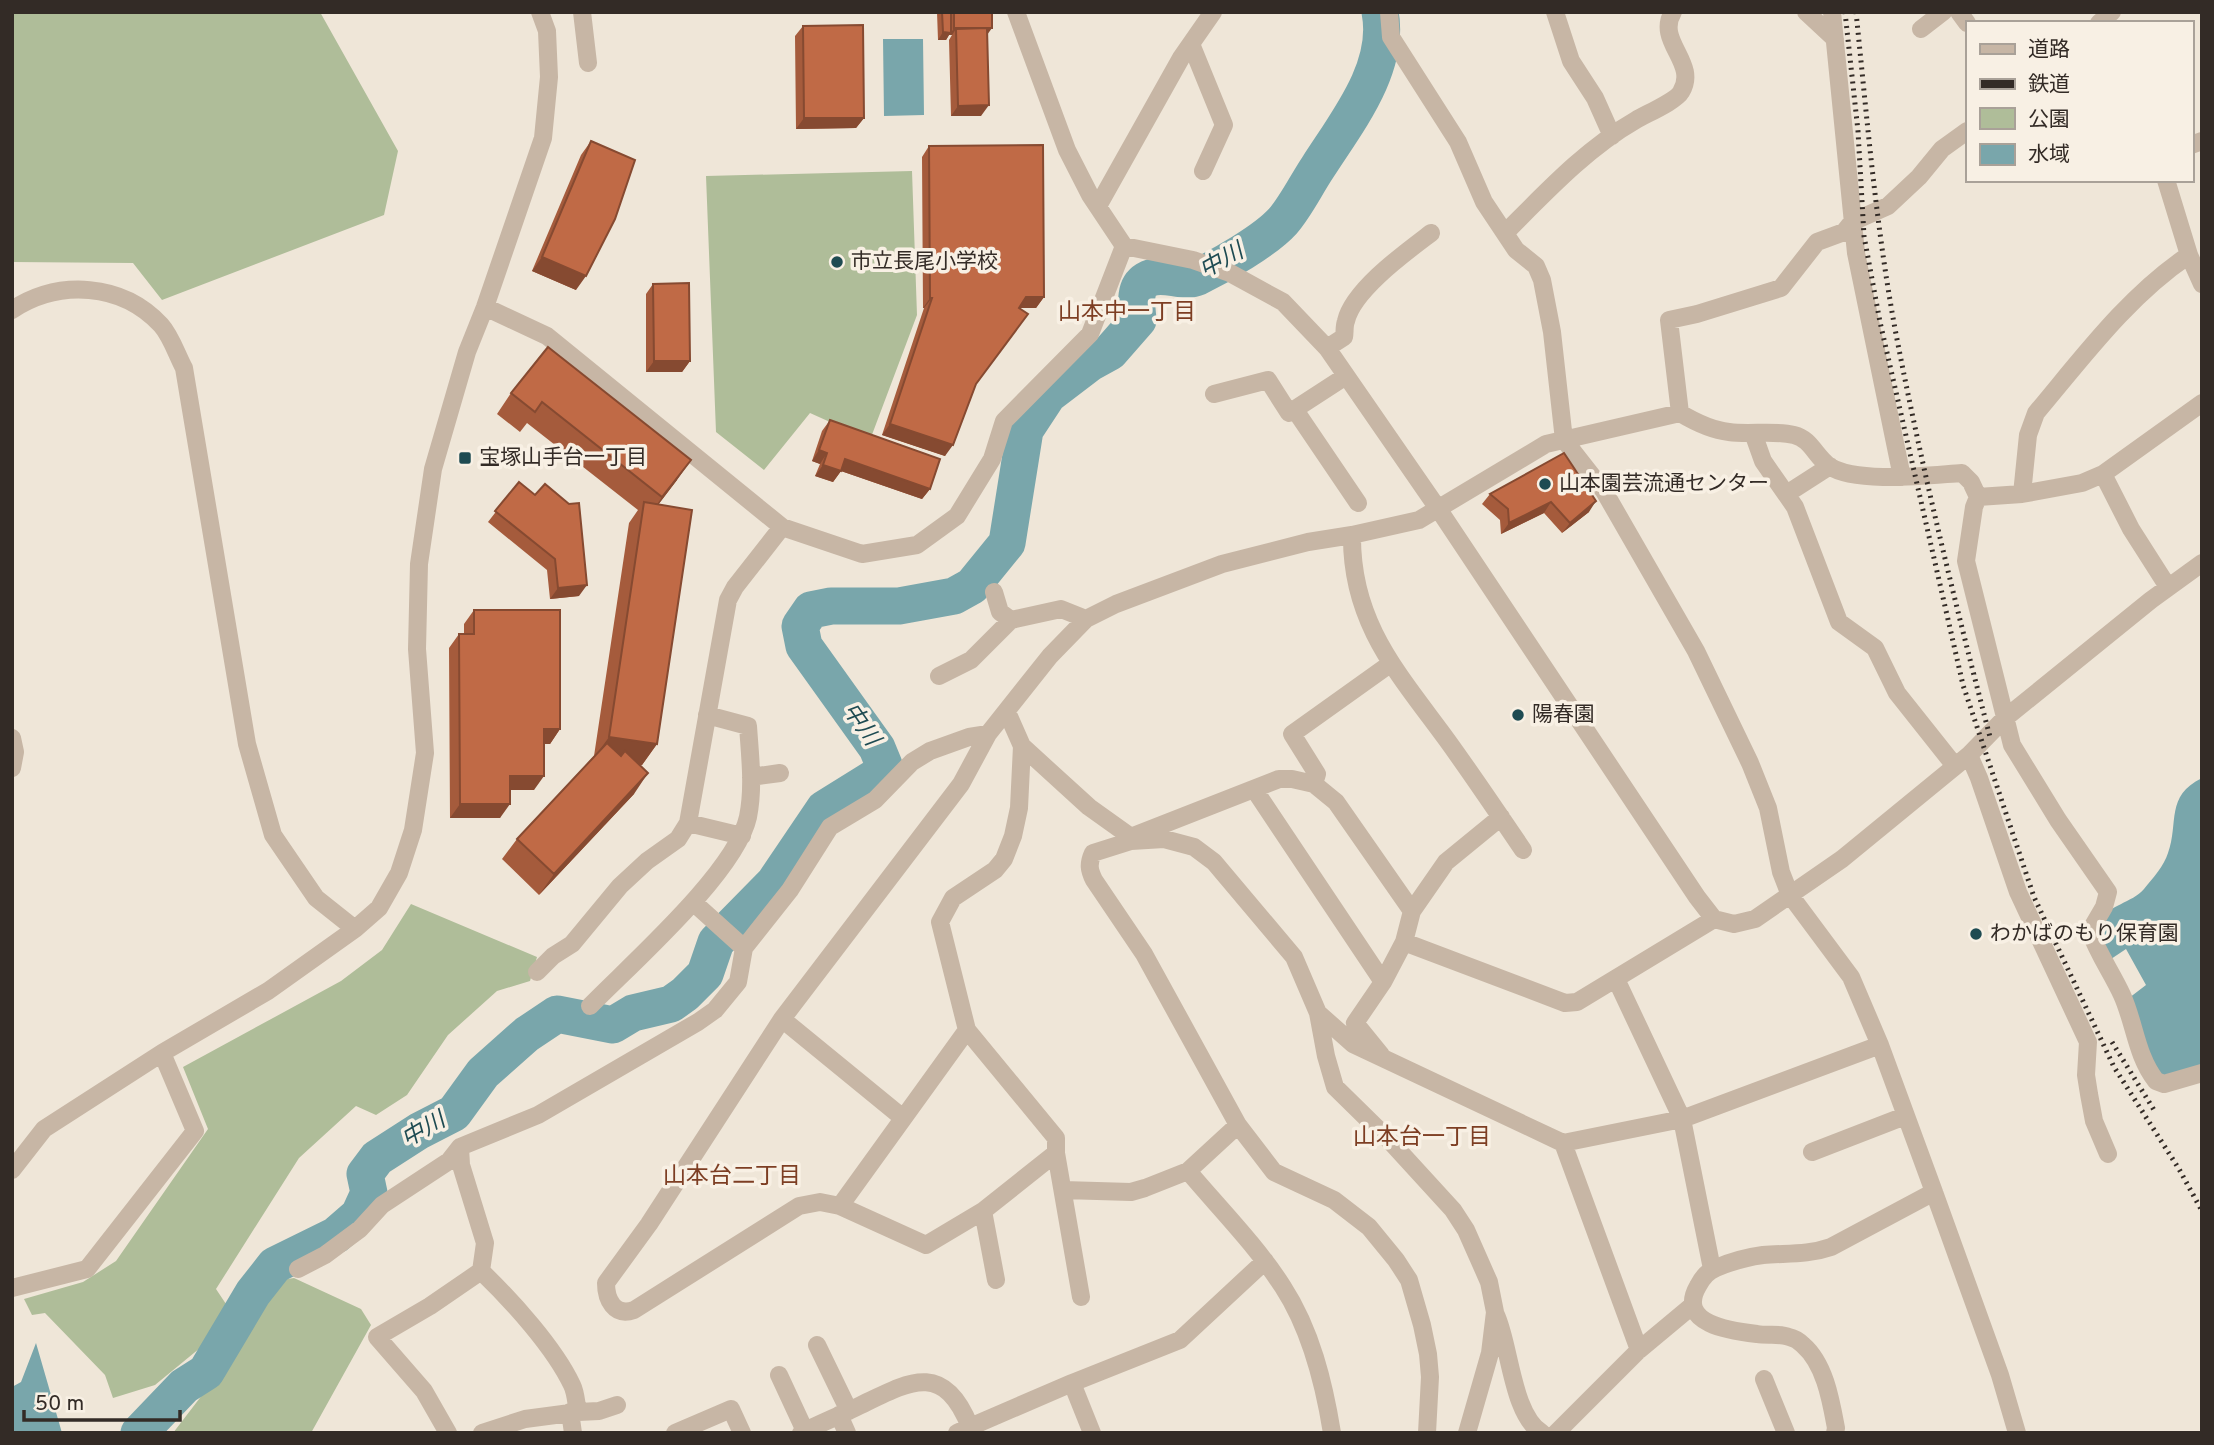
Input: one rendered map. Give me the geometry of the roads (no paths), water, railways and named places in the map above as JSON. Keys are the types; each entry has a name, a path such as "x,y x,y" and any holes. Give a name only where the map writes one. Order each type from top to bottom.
{"street":[{"path":"12,1170 44,1129 162,1053 268,991 355,929 379,908 399,873 413,830 425,753 417,649 419,565 433,469 467,352 543,138 549,77 547,31 540,12"},
{"path":"582,12 588,63"},
{"path":"1016,12 1067,150 1124,246 1193,260 1230,273 1283,302 1327,348 1714,919 1734,924 1755,919 1842,859 1962,761 2004,719 2168,587 2202,563"},
{"path":"1098,206 1191,44 1213,12"},
{"path":"1389,12 1391,37 1458,142 1484,202 1516,250 1536,267 1542,280 1552,332 1564,440 1604,491 1696,651 1751,763 1768,808 1781,872 1790,895 1851,977 1880,1045 1934,1192 2000,1375 2017,1433"},
{"path":"1555,12 1571,61 1595,98 1612,136"},
{"path":"1506,232 1558,180 1612,136 1680,94 1687,77 1669,37 1668,20 1673,12"},
{"path":"1807,12 1835,39"},
{"path":"1832,12 1856,253 1902,477"},
{"path":"1920,29 1943,12"},
{"path":"1191,44 1224,125 1203,171"},
{"path":"1680,413 1669,320 1781,288 1817,242 1844,232 1852,222 1888,206 1919,177 1942,149 1966,132"},
{"path":"2167,182 2189,254 2201,282"},
{"path":"1327,348 1344,337 1346,320 1354,303 1381,274 1431,233"},
{"path":"485,307 547,336 782,527 862,554 917,545 957,516 992,459 1004,421 1090,334 1124,246"},
{"path":"2022,494 2028,435 2036,413 2135,298 2189,254"},
{"path":"12,310 24,301 60,289 101,290 131,301 162,326 184,368 247,744 273,835 316,898 355,929"},
{"path":"1214,394 1268,380 1289,413 1346,376"},
{"path":"1978,497 2022,494 2082,483 2102,474 2202,403"},
{"path":"1295,410 1358,503"},
{"path":"1056,1153 983,1211 926,1245 839,1206 820,1202 799,1206 634,1310 628,1312 616,1309 608,1301 606,1283 649,1224 782,1019 961,784 988,734 1050,656 1086,619 1116,604 1222,564 1308,541 1352,535 1419,520 1546,444 1680,413 1699,424 1729,432 1786,433 1803,437 1830,466 1861,475 1902,477 1962,473 1971,482 1978,497 1966,561 2012,746 2058,820 2108,892 2104,907 2090,931 2095,948 2122,995 2139,1052 2149,1073 2156,1081 2164,1084 2202,1073"},
{"path":"1753,433 1763,461 1788,493 1795,507 1839,622 1875,648 1897,693 1979,778 2018,892 2088,1042 2086,1075 2089,1094 2094,1121 2108,1154"},
{"path":"1788,493 1830,466"},
{"path":"2102,474 2131,529 2168,587"},
{"path":"537,972 553,956 572,944 620,886 647,861 678,839 688,823 728,600 735,587 782,527"},
{"path":"1352,535 1352,563 1359,597 1372,633 1390,664 1523,850"},
{"path":"994,592 1000,612 1012,620"},
{"path":"939,676 971,660 1012,620 1061,609 1086,619"},
{"path":"1314,784 1317,774 1293,734 1390,664"},
{"path":"1007,712 1022,746 1089,807 1131,839 1175,840 1205,854 1294,957 1318,1013 1335,1087 1389,1140 1453,1210 1466,1230 1489,1282 1495,1312 1503,1329 1512,1377 1528,1417 1542,1433"},
{"path":"590,1006 693,902 742,836 748,817 751,777 748,726 707,715"},
{"path":"298,1269 326,1255 360,1229 382,1205 449,1161 460,1147 538,1115 698,1023 715,1010 738,982 744,948 790,890 830,827 875,800 905,769 930,751 969,737 988,734"},
{"path":"12,738 15,751 12,768"},
{"path":"1022,746 1019,808 1013,836 1004,859 995,870 953,898 940,922 967,1030 1056,1138 1056,1153 1081,1297"},
{"path":"751,777 780,773"},
{"path":"1412,911 1336,802 1314,784 1292,779 1279,779 1093,853 1089,860 1089,869 1144,954 1238,1125 1274,1171 1334,1200 1369,1227 1409,1280 1428,1354 1430,1377 1427,1433"},
{"path":"1254,789 1383,982"},
{"path":"1383,1057 1355,1023 1383,982 1404,942 1412,911 1446,862 1501,817"},
{"path":"688,823 742,836"},
{"path":"693,902 744,948"},
{"path":"1404,942 1565,1003 1577,1002 1714,919"},
{"path":"1616,979 1682,1119 1712,1269"},
{"path":"1318,1013 1353,1044 1563,1143 1682,1119 1880,1045"},
{"path":"782,1019 903,1118"},
{"path":"839,1206 967,1030"},
{"path":"12,1288 87,1269 195,1131 162,1053"},
{"path":"1812,1152 1905,1115"},
{"path":"1063,1190 1131,1192 1188,1171 1238,1125"},
{"path":"1563,1143 1639,1350"},
{"path":"449,1433 424,1391 377,1337 430,1306 481,1271 485,1243 461,1166 460,1147"},
{"path":"1188,1171 1265,1261 1284,1290 1315,1356 1332,1433"},
{"path":"1835,1433 1827,1388 1818,1366 1801,1343 1789,1336 1759,1335 1707,1324 1698,1316 1693,1305 1693,1294 1700,1280 1712,1269 1762,1255 1814,1253 1831,1247 1934,1192"},
{"path":"983,1211 996,1280"},
{"path":"779,1375 803,1432 909,1382 931,1383 943,1388 963,1408 967,1431 1072,1382 1181,1340 1265,1261"},
{"path":"481,1271 508,1297 557,1360 573,1387 573,1433"},
{"path":"1556,1433 1639,1350 1693,1305"},
{"path":"1467,1433 1490,1353 1495,1312"},
{"path":"817,1345 844,1413 847,1433"},
{"path":"1764,1379 1786,1433"},
{"path":"1072,1382 1092,1433"},
{"path":"482,1433 525,1419 599,1411 617,1405"},
{"path":"675,1433 731,1409 742,1433"}],"water":[{"path":"883,39 923,39 924,115 884,116"},
{"path":"2202,778 2202,1065 2172,1077 2155,1073 2129,998 2146,985 2126,949 2108,961 2099,931 2105,915 2139,894 2161,867 2171,842 2178,802 2190,785"},
{"path":"36,1343 62,1433 12,1433 12,1387 21,1382"}],"waterway":[{"name":"中川","path":"139,1433 184,1386 206,1372 253,1293 275,1265 336,1235 359,1215 369,1193 365,1174 377,1158 419,1131 454,1113 483,1073 527,1034 557,1014 613,1025 633,1013 671,1004 705,974 716,942 774,883 824,809 877,776 884,765 877,748 804,646 800,626 811,610 831,606 899,606 954,596 972,586 1007,543 1025,430 1048,395 1090,363 1110,352 1138,320 1137,293 1146,280 1159,276 1185,279 1198,277 1255,244 1283,221 1364,94 1379,54 1382,33 1380,12"}],"railway":[{"path":"1845,12 1858,131 1864,236 1880,322 1963,685 2034,897 2114,1067 2179,1169 2202,1211"},
{"path":"1856,12 1877,213 1896,334 1940,536 1990,737"},
{"path":"2112,1042 2154,1110"}],"place":[{"name":"市立長尾小学校","path":"837,262"},
{"name":"宝塚山手台一丁目","path":"465,458"},
{"name":"山本園芸流通センター","path":"1545,484"},
{"name":"陽春園","path":"1518,715"},
{"name":"わかばのもり保育園","path":"1976,934"}],"district":[{"name":"山本中一丁目","path":"1127,313"},
{"name":"山本台一丁目","path":"1422,1138"},
{"name":"山本台二丁目","path":"732,1177"}]}
